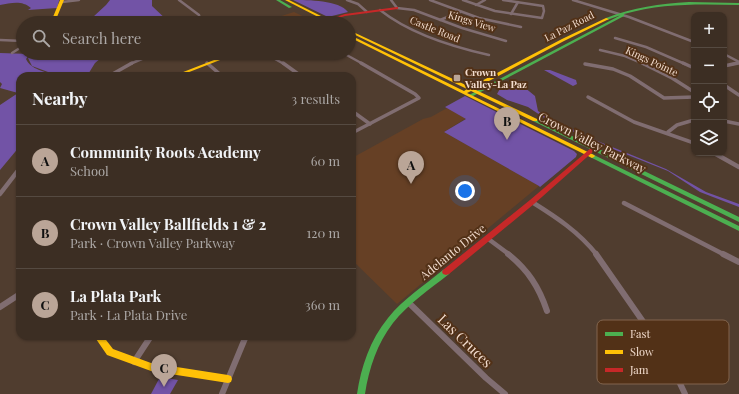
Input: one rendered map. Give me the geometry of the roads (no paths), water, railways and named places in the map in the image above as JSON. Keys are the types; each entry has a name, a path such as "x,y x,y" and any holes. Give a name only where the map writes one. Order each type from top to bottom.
{"main road":[{"path":"278,0 312,16"},
{"path":"287,0 315,16"},
{"path":"55,16 62,1"},
{"name":"La Paz Road","path":"356,39 465,92 472,92 563,40 620,14 675,4 739,5"},
{"path":"342,16 397,8"},
{"name":"La Paz Road","path":"478,92 620,14"},
{"name":"Crown Valley Parkway","path":"356,34 472,92 587,153 739,229"},
{"path":"185,72 216,60"},
{"name":"Crown Valley Parkway","path":"472,92 478,92 739,220"},
{"name":"Adelanto Drive","path":"361,394 368,358 388,323 398,312 532,202 593,149"},
{"path":"101,340 110,352 134,362 151,367 228,379"}],"street":[{"path":"62,1 79,0"},
{"path":"179,0 199,16"},
{"path":"347,0 358,4 368,12"},
{"path":"392,0 397,8"},
{"path":"430,0 479,18 521,27"},
{"path":"463,0 511,14 542,18 544,11 543,6 503,0"},
{"path":"476,5 485,0"},
{"path":"573,0 620,14 691,41"},
{"path":"511,14 518,2"},
{"name":"Kings View","path":"397,8 414,10 462,28 506,41"},
{"name":"Castle Road","path":"380,10 394,21 437,39 470,51 489,55"},
{"path":"440,20 460,12"},
{"path":"615,38 646,47 691,67"},
{"path":"0,40 16,41"},
{"path":"12,53 16,50"},
{"name":"Kings Pointe","path":"600,50 626,57 646,65 670,77 691,90"},
{"path":"727,56 739,62"},
{"path":"116,72 138,60"},
{"path":"277,60 295,72"},
{"path":"355,60 415,94 419,98 356,131"},
{"path":"727,65 739,62"},
{"path":"207,63 217,72"},
{"path":"585,64 613,69 630,76 664,98 691,97"},
{"path":"727,87 739,95"},
{"path":"588,97 634,122 668,132 691,142"},
{"path":"356,115 370,124"},
{"path":"668,132 677,125 691,121"},
{"path":"727,122 739,124"},
{"path":"720,156 739,166"},
{"path":"0,194 16,173"},
{"path":"532,202 564,222 594,252 642,320"},
{"path":"624,203 739,262"},
{"path":"488,238 515,257 526,269 542,294 547,311"},
{"path":"0,307 16,297"},
{"name":"Las Cruces","path":"409,303 505,394"},
{"path":"134,362 148,340"},
{"path":"222,394 244,340"},
{"path":"680,384 685,394"}],"place":[{"name":"Crown Valley-La Paz","path":"457,78"},
{"name":"Crown Valley Ballfields 1 & 2","path":"507,140"},
{"name":"Community Roots Academy","path":"411,184"},
{"name":"La Plata Park","path":"164,387"}]}
